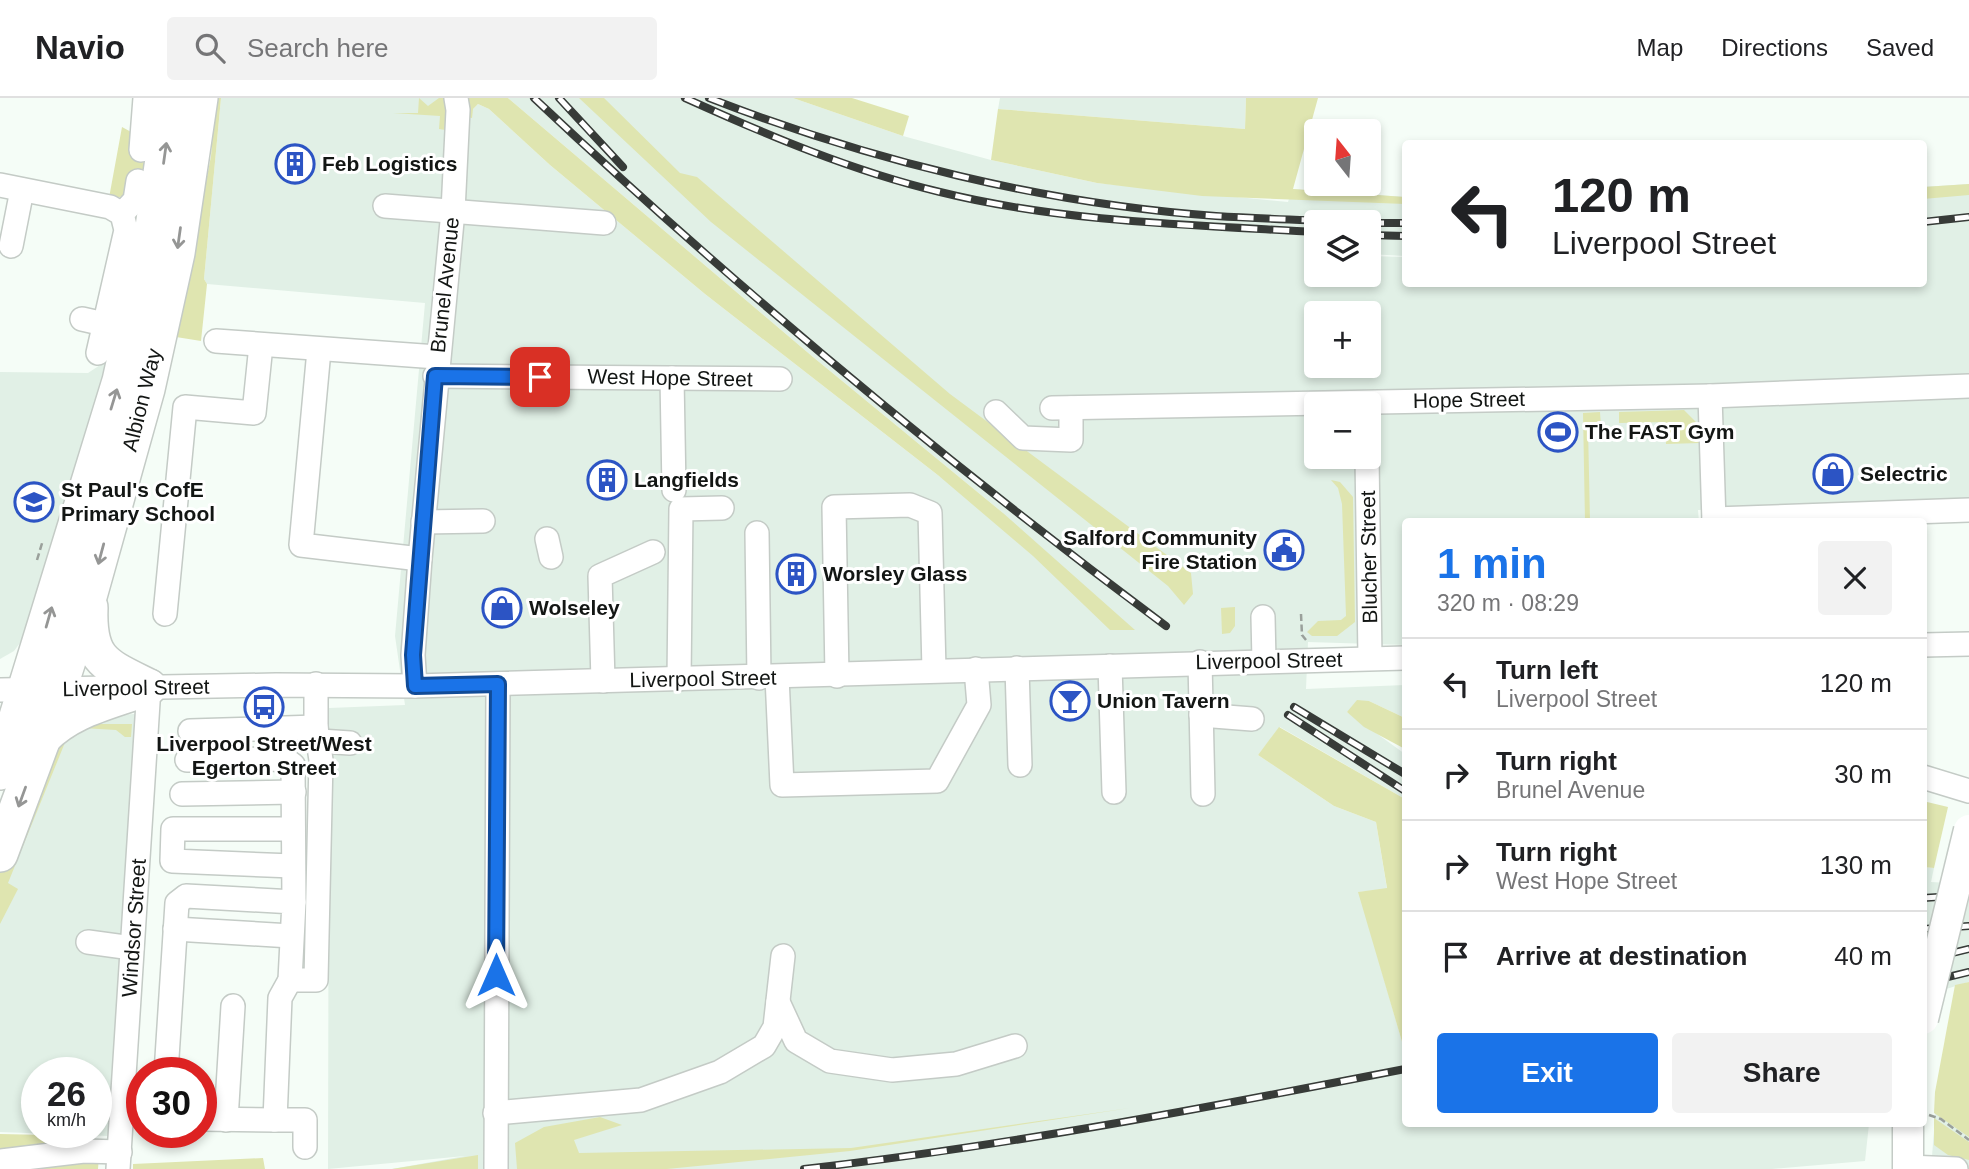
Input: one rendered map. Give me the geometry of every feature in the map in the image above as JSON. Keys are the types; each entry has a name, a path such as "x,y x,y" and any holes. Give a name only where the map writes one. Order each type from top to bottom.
{"highway":[{"name":"Albion Way","path":"0,772 28,690 120,381 151,241 172,98"},
{"name":"Albion Way","path":"0,855 43,738 28,690 90,593 146,388 174,267 200,98"},
{"path":"90,593 89,634 94,650 108,667 149,687"},
{"path":"43,738 60,721 75,713 149,687"}],"main road":[{"path":"1927,1003 1969,830"},
{"path":"1908,1168 1917,1127"}],"street":[{"name":"Brunel Avenue","path":"415,686 413,655 420,559 436,366 453,211 458,110 456,98"},
{"path":"138,112 141,150"},
{"path":"122,214 135,200 138,181"},
{"path":"12,246 11,188 110,207 122,214 126,230 93,322 98,353"},
{"path":"385,206 604,223"},
{"name":"West Hope Street","path":"216,341 320,350 436,366 672,378 780,379"},
{"path":"165,614 185,407 254,413 261,345"},
{"path":"320,350 301,545 420,559"},
{"path":"672,378 674,490"},
{"name":"Hope Street","path":"1381,403 1710,396 1969,386"},
{"path":"1710,396 1714,518"},
{"name":"Hope Street","path":"996,412 1023,438 1071,440 1062,408 1304,404"},
{"name":"Blucher Street","path":"1367,469 1370,658"},
{"path":"837,676 834,507 910,505 930,513 934,670"},
{"path":"679,680 681,509 722,508"},
{"path":"1874,518 1969,510"},
{"path":"423,522 483,521"},
{"path":"757,533 768,677 782,785 937,781 979,705 976,669"},
{"path":"603,681 600,576 653,552"},
{"path":"1263,617 1264,661"},
{"path":"1927,645 1969,644"},
{"name":"Liverpool Street","path":"28,690 679,680 1402,657"},
{"path":"1200,662 1203,794"},
{"path":"1110,666 1114,792"},
{"path":"1017,668 1020,765"},
{"path":"290,980 316,980 316,684"},
{"path":"496,1162 498,684"},
{"name":"Windsor Street","path":"119,1160 149,687"},
{"path":"1201,715 1252,719"},
{"path":"190,731 318,734 350,743"},
{"path":"187,760 285,760 293,765 290,980 280,999 275,1120"},
{"path":"1927,779 1969,791"},
{"path":"182,794 294,792"},
{"path":"293,829 173,829 172,860 293,866"},
{"path":"167,1057 177,903 186,896 293,902"},
{"path":"175,929 292,936"},
{"path":"88,942 132,948"},
{"path":"495,1113 641,1100 720,1072 764,1046 775,1027 783,956"},
{"path":"778,1002 796,1041 830,1061 892,1070 956,1064 1015,1046"},
{"path":"226,1120 233,1006"},
{"path":"217,1120 305,1120 305,1147"},
{"path":"0,1161 84,1151 119,1160"},
{"path":"1908,1168 1956,1169"}],"path":[{"path":"1301,614 1302,635 1306,640"},
{"path":"1927,1119 1941,1119 1969,1140"}],"shaded area":[{"path":"221,98 462,98 473,109 478,104 489,109 550,165 705,294 939,476 1003,513 813,357 508,98 793,98 903,136 991,160 1097,183 1288,202 1292,189 1304,190 1304,196 1402,197 1402,256 1381,255 1381,210 1304,210 1304,287 1381,287 1381,256 1402,257 1402,287 1927,287 1927,187 1969,184 1969,506 1698,510 1699,518 1402,518 1402,645 1308,642 1306,689 1402,685 1402,717 1369,701 1347,712 1402,752 1402,797 1280,727 1258,755 1334,806 1376,822 1387,889 1359,892 1402,1042 1402,1127 1869,1127 1865,1161 1772,1169 392,1169 465,1156 328,1169 329,708 405,705 395,636 425,303 207,284 204,279"},
{"path":"1000,98 1246,98 1245,129 998,109"},
{"name":"St Paul's CofE Primary School","path":"114,356 28,632 14,651 0,659 0,372 88,373"},
{"path":"134,714 138,718 140,727 112,1085 112,1057 21,1057 21,1133 0,1132 0,871 47,754 75,718"},
{"path":"1927,867 1934,868 1931,882 1969,884 1969,982 1927,995"},
{"path":"1936,1105 1969,1123 1969,1169 1931,1169"}],"green space":[{"path":"216,98 221,98 201,341 176,337 211,156"},
{"path":"419,98 428,106 439,98 450,98 445,130 439,129 440,116 393,113 418,113"},
{"path":"462,98 508,98 813,357 1003,513 1135,630 1110,630 1033,556 939,476 705,294 550,165 489,109 478,104 473,109 472,118 466,117"},
{"path":"579,98 604,98 680,173 697,177 950,394 1191,573 1193,594 1184,605 1168,586 711,222"},
{"path":"793,98 852,98 909,116 903,136"},
{"path":"1246,98 1318,98 1312,119 1304,119 1304,149 1293,189 1304,190 1304,196 1402,197 1402,204 1202,196 1097,183 991,160 998,109 1245,129"},
{"path":"122,127 133,133 132,157 147,159 136,186 124,195 109,198"},
{"path":"1969,184 1969,195 1927,199 1927,187"},
{"path":"1684,410 1698,424 1700,443 1666,444 1665,422 1619,423 1619,412"},
{"path":"1600,412 1601,426 1588,427 1590,518 1585,518 1583,413"},
{"path":"1331,480 1340,482 1353,497 1355,622 1337,636 1312,636 1307,632 1318,621 1341,620 1346,616 1342,504 1338,488"},
{"path":"1235,607 1235,626 1230,633 1222,634 1221,608"},
{"path":"1357,700 1369,701 1402,717 1402,747 1364,727 1347,712"},
{"path":"81,724 132,724 131,737 125,737 116,730 82,728 66,740 8,883 18,889 0,924 0,871 47,754 56,756 63,739"},
{"path":"1279,727 1402,797 1402,1042 1358,892 1387,888 1376,822 1334,806 1258,755"},
{"path":"1927,802 1948,807 1934,868 1927,867"},
{"path":"1969,982 1969,1137 1934,1113 1935,1092 1955,985"},
{"path":"1130,1108 850,1151 667,1169 517,1169 515,1143 544,1127 600,1117 622,1125 574,1140 579,1153 851,1148"},
{"path":"1934,1118 1969,1142 1969,1160 1948,1155 1934,1145"},
{"path":"0,1134 21,1134 21,1148 71,1148 0,1155"},
{"path":"478,1155 478,1169 392,1169"},
{"path":"99,1156 98,1169 0,1169"},
{"path":"263,1158 265,1169 133,1169 133,1164"}],"railway":[{"path":"534,98 686,237 842,371 1003,501 1166,626"},
{"path":"559,98 623,167"},
{"path":"685,98 842,163 940,192 986,202 1126,221 1304,231"},
{"path":"709,98 832,141 958,176 1023,190 1152,210 1304,220"},
{"path":"1927,222 1969,217"},
{"path":"1381,223 1402,223"},
{"path":"1381,235 1402,236"},
{"path":"1294,707 1402,772"},
{"path":"1288,715 1402,789"},
{"path":"1927,898 1969,895"},
{"path":"1927,929 1969,926"},
{"path":"1927,959 1969,949"},
{"path":"1927,982 1969,972"},
{"path":"804,1169 1031,1138 1402,1070"}],"place":[{"name":"Feb Logistics","path":"295,164"},
{"name":"The FAST Gym","path":"1558,432"},
{"name":"Selectric","path":"1833,474"},
{"name":"Langfields","path":"607,480"},
{"name":"St Paul's CofE Primary School","path":"34,502"},
{"name":"Salford Community Fire Station","path":"1284,550"},
{"name":"Worsley Glass","path":"796,574"},
{"name":"Wolseley","path":"502,608"},
{"name":"Union Tavern","path":"1070,701"},
{"name":"Liverpool Street/West Egerton Street","path":"264,707"}],"route":[{"path":"496,975 498,684 415,686 414,631 435,376 540,377"}]}
